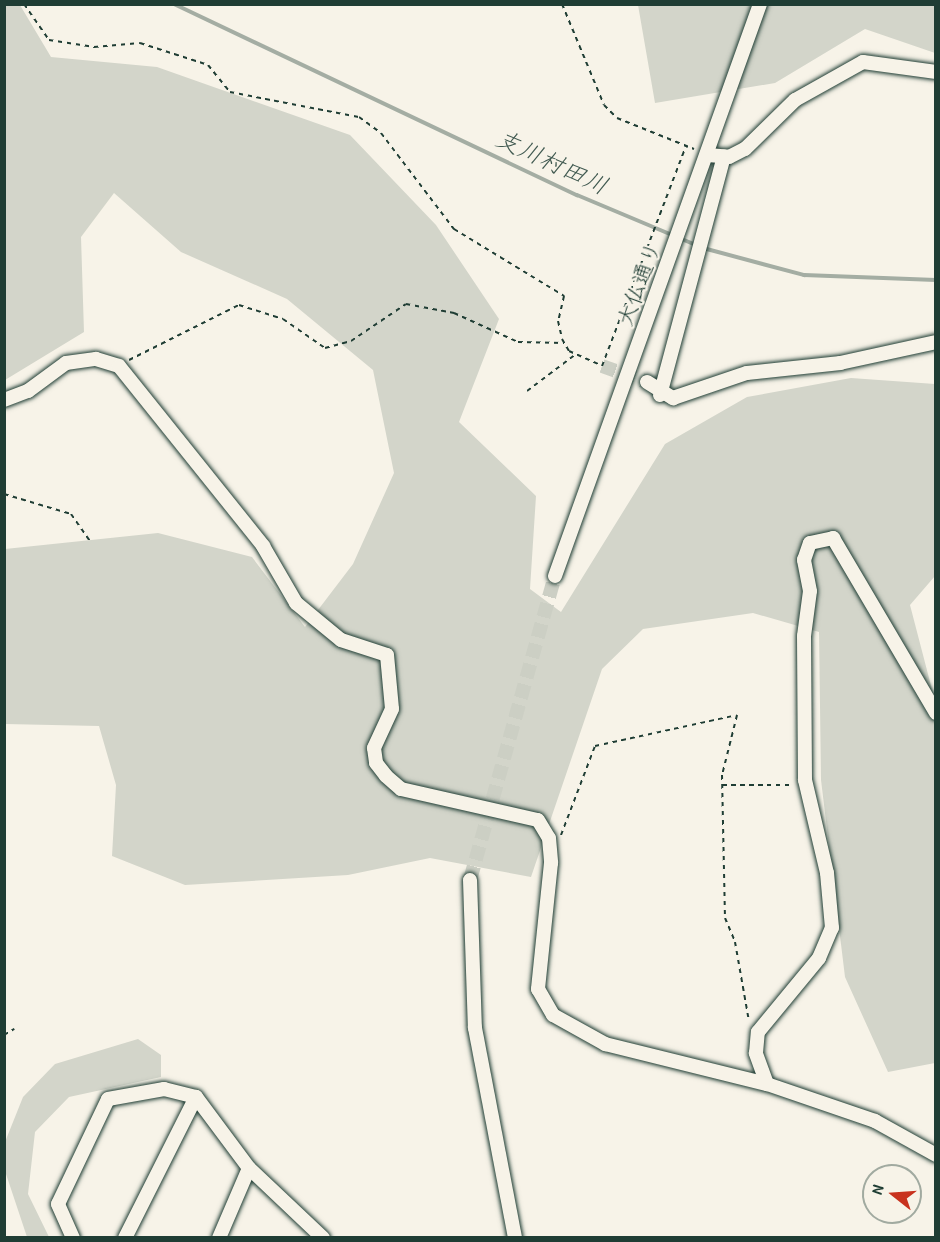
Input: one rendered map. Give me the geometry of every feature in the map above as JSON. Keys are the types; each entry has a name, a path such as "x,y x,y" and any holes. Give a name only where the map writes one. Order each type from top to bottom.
{"street":[{"name":"大仏通り","path":"555,576 708,155 760,4"},
{"path":"708,155 724,156 745,149 795,100 863,62 936,72"},
{"path":"660,395 724,156"},
{"path":"647,382 660,395 674,399 747,373 840,363 936,342"},
{"path":"4,400 28,391 66,363 96,359 119,366 263,546 296,603 341,640 387,655 392,709 374,748 376,763 386,777 400,789 538,820 549,838 551,863 538,989 553,1015 605,1044 767,1084 875,1121 936,1155"},
{"path":"767,1084 757,1038 767,1017 819,958 832,928 827,873 805,785 804,636 810,591 804,561 810,543 833,538 923,700 936,713"},
{"path":"470,880 475,1028 514,1238"},
{"path":"73,1238 58,1204 108,1099 164,1089 196,1097 249,1168 304,1231 323,1238"},
{"path":"125,1238 196,1097"},
{"path":"219,1238 249,1168"}],"path":[{"path":"24,4 49,40 94,47 140,43 208,65 230,92 359,117 381,133 454,229 564,296 558,321 564,343 576,354 602,366 645,245 686,146"},
{"path":"562,4 604,105 617,118 708,155"},
{"path":"119,366 161,340 239,305 283,319 326,348 351,341 406,304 454,313 518,342 564,343"},
{"path":"527,391 576,354"},
{"path":"4,494 71,514 91,543"},
{"path":"559,842 590,754 603,742 737,715 722,785 725,918 757,1038"},
{"path":"722,785 805,785"},
{"path":"4,1035 14,1029"}],"shaded area":[{"path":"5,5 20,5 51,57 157,67 350,135 436,225 499,319 459,422 536,496 530,589 561,612 665,444 747,397 851,378 935,384 935,576 910,605 935,701 935,1063 888,1072 845,977 821,780 819,632 753,613 643,629 602,669 531,877 430,858 348,875 185,885 112,856 116,785 99,726 5,724 5,549 158,533 252,557 305,627 353,564 394,473 373,370 287,299 181,252 114,193 81,237 84,332 5,380"},
{"path":"638,5 935,5 935,53 865,29 775,83 655,103"},
{"path":"138,1039 161,1055 161,1077 69,1097 35,1132 28,1194 49,1237 27,1237 4,1168 5,1142 23,1097 55,1064"}],"waterway":[{"name":"支川村田川","path":"174,4 577,195 696,245"},
{"name":"支川村田川","path":"703,248 804,275 936,280"}],"tunnel":[{"path":"602,366 647,382"},
{"path":"470,880 555,576"}]}
